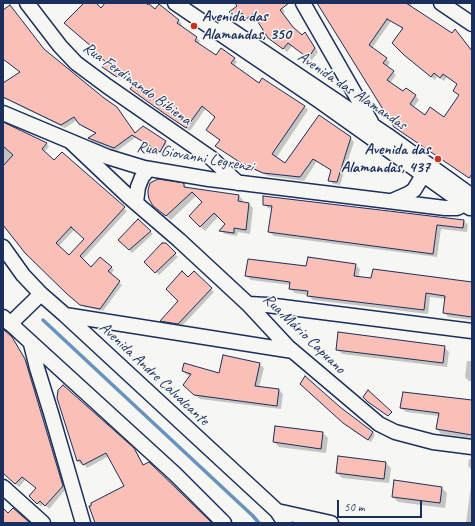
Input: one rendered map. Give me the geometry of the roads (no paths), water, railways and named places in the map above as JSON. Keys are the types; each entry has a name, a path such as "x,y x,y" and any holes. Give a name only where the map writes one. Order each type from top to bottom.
{"street":[{"name":"Rua Ferdinando Bibiena","path":"27,3 60,46 76,63 132,104 211,158 238,183"},
{"name":"Avenida das Alamandas","path":"175,3 374,140 426,170"},
{"name":"Avenida das Alamandas","path":"191,3 373,126 426,170 470,201"},
{"path":"303,3 373,126 374,140"},
{"path":"442,3 468,22 472,32"},
{"name":"Rua Giovanni Legrenzi","path":"3,113 108,158 149,169 238,183 445,208 456,208 470,201"},
{"name":"Rua Mário Capuano","path":"71,142 248,304 293,351 379,424 395,432 433,442 472,447"},
{"path":"136,202 138,187 142,177 149,169"},
{"name":"Rua Giovanni Legrenzi","path":"391,201 414,190 426,170"},
{"name":"Avenida Andre Calvalcante","path":"3,247 23,275 41,294 277,511 285,523"},
{"path":"41,294 7,321 174,474 224,523"},
{"path":"248,304 267,305 472,332"},
{"path":"65,315 293,351"},
{"path":"31,344 83,523"},
{"path":"3,487 43,523"},
{"path":"277,511 331,523"}],"waterway":[{"path":"43,320 259,523"}],"place":[{"name":"Avenida das Alamandas, 350","path":"194,26"},
{"name":"Avenida das Alamandas, 437","path":"438,159"}]}
